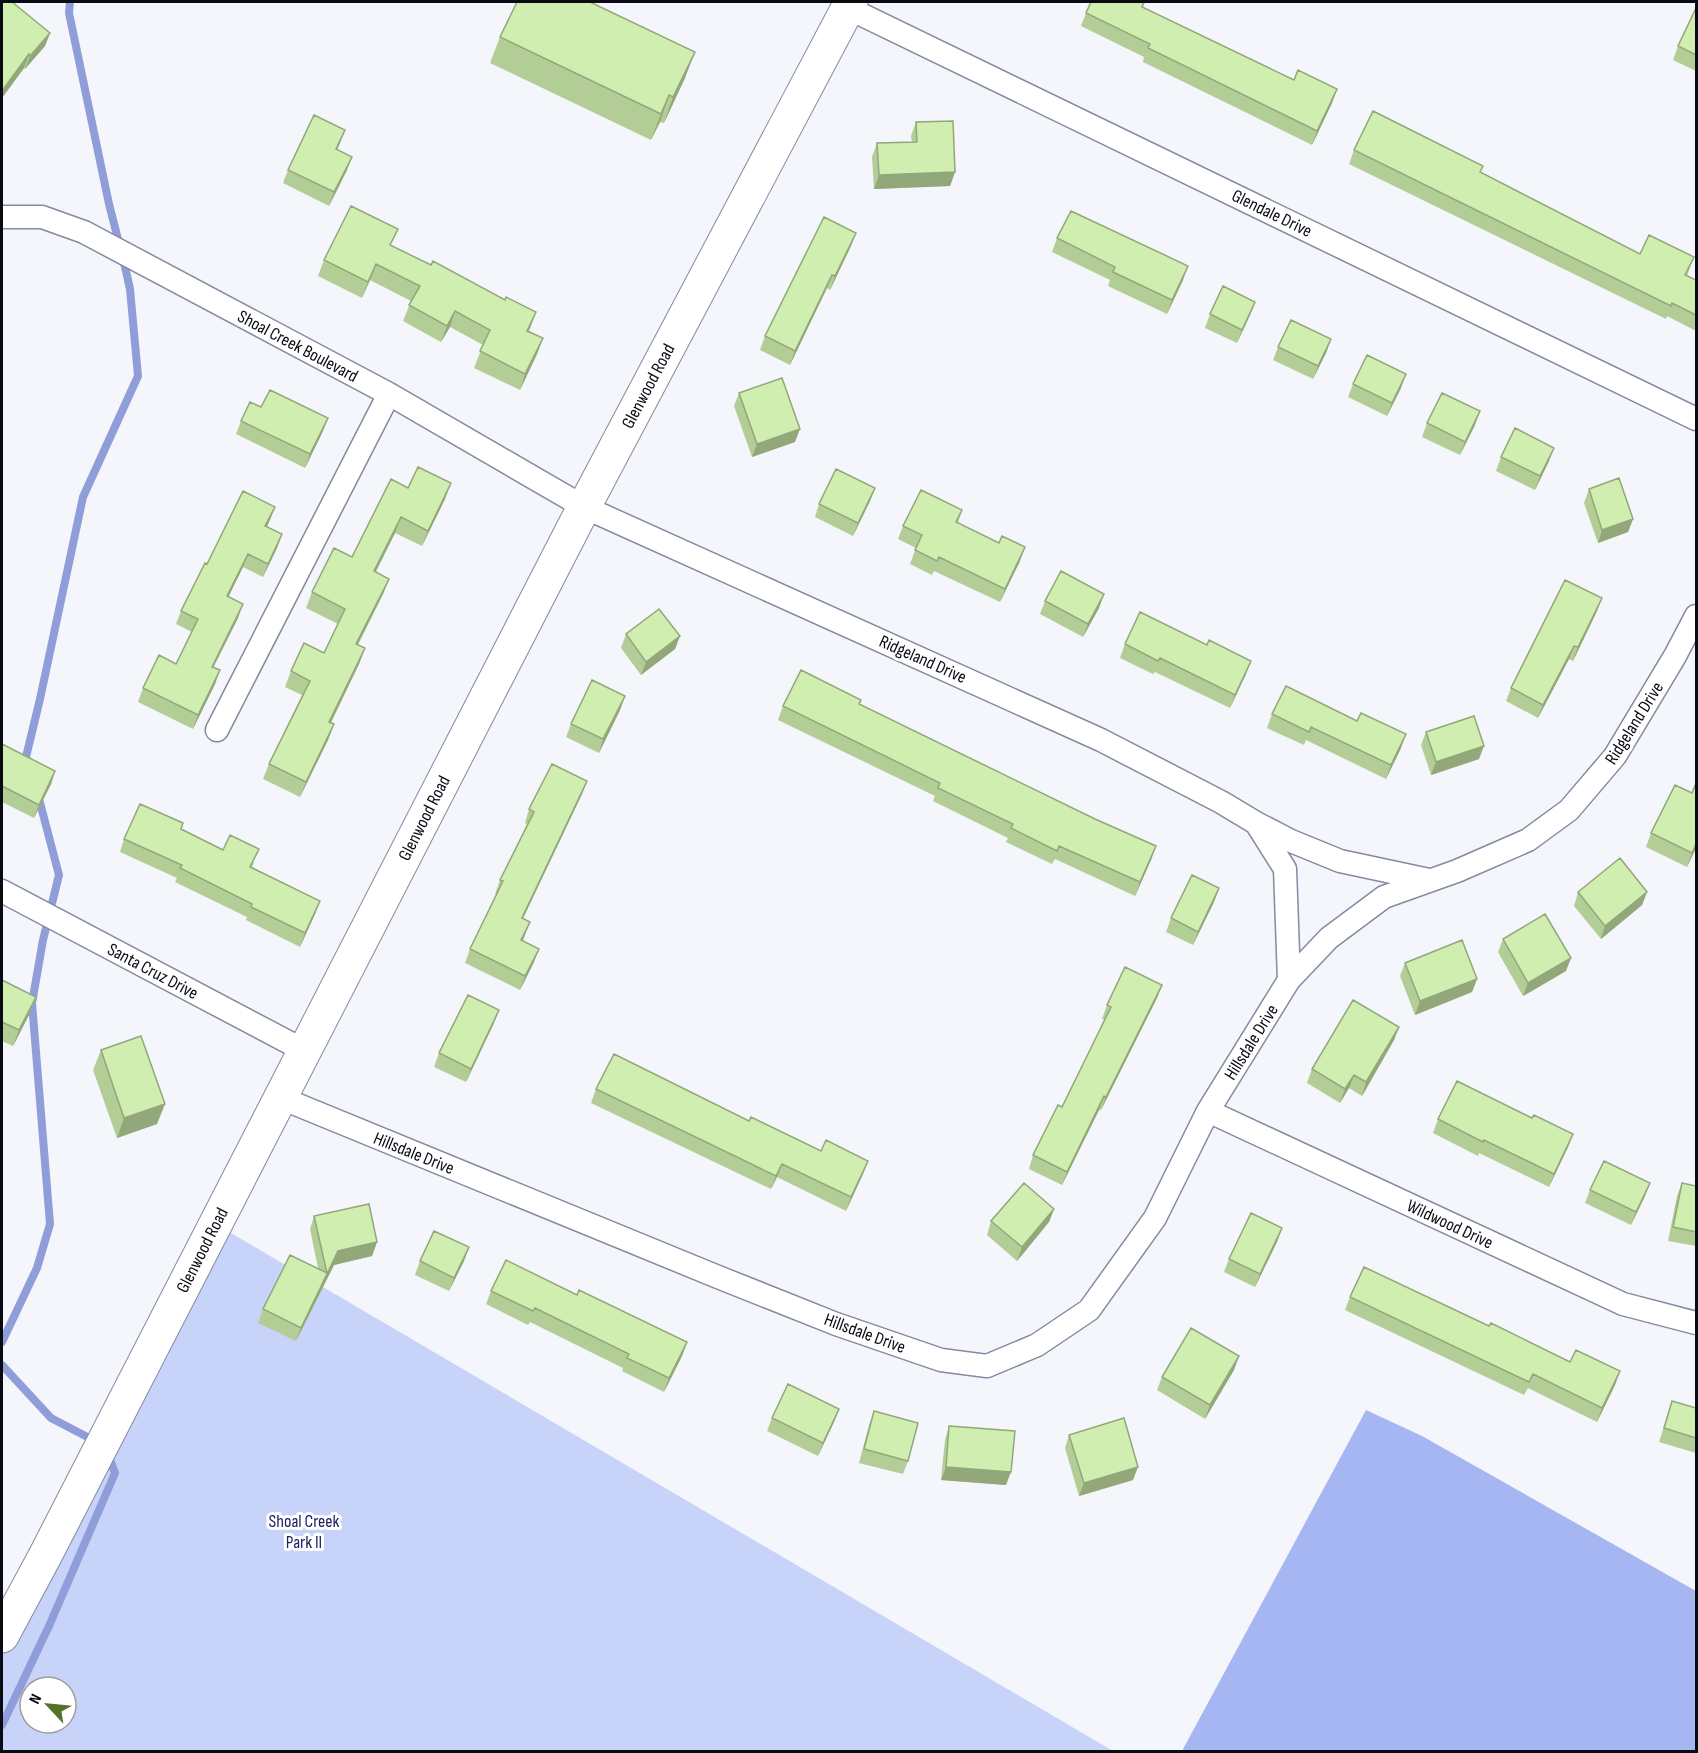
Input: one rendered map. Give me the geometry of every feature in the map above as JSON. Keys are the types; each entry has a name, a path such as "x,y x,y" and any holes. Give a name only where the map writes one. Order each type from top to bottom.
{"main road":[{"name":"Glenwood Road","path":"2,1636 584,507 849,4"}],"street":[{"name":"Glendale Drive","path":"849,4 1696,419"},
{"name":"Shoal Creek Boulevard","path":"2,217 42,217 84,232 389,394 584,507"},
{"path":"217,730 389,394"},
{"name":"Ridgeland Drive","path":"584,507 1101,740 1291,841 1340,861 1429,880"},
{"name":"Ridgeland Drive","path":"1289,980 1329,938 1384,897 1457,871 1528,840 1569,810 1615,756 1675,656 1696,616"},
{"name":"Ridgeland Drive","path":"1256,823 1285,869 1289,980"},
{"name":"Santa Cruz Drive","path":"2,891 305,1052"},
{"name":"Hillsdale Drive","path":"280,1098 836,1323 941,1360 987,1366 1037,1345 1089,1310 1155,1218 1208,1111 1289,980"},
{"name":"Wildwood Drive","path":"1208,1111 1623,1304 1696,1323"}],"green space":[{"name":"Shoal Creek Park II","path":"214,1223 1113,1751 2,1751 2,1637"}],"shaded area":[{"path":"1366,1410 1422,1436 1696,1591 1696,1751 1182,1751"}],"building":[{"path":"2,2 12,2 50,33 30,56 29,54 2,91"},
{"path":"517,2 590,2 695,52 673,97 669,95 661,114 500,37"},
{"path":"1091,2 1144,2 1142,7 1294,80 1298,70 1337,89 1317,131 1148,48 1150,44 1086,13"},
{"path":"1696,8 1696,55 1678,46"},
{"path":"1373,111 1483,166 1480,172 1640,254 1649,235 1694,257 1685,275 1696,280 1696,315 1672,303 1671,306 1354,150"},
{"path":"314,115 345,130 336,149 352,157 334,192 288,170"},
{"path":"953,121 955,172 879,175 877,143 917,142 916,122"},
{"path":"351,206 398,229 390,245 431,265 433,261 505,300 506,297 536,312 527,331 543,338 525,374 480,351 490,330 455,311 447,326 409,305 420,286 376,264 368,282 324,260"},
{"path":"1071,211 1188,266 1172,300 1113,272 1115,267 1057,238"},
{"path":"824,217 856,233 835,276 832,275 795,351 765,336"},
{"path":"1223,286 1255,302 1242,330 1210,314"},
{"path":"1291,320 1331,339 1318,366 1278,347"},
{"path":"1367,355 1406,374 1392,403 1353,384"},
{"path":"782,378 800,429 757,444 739,393"},
{"path":"270,390 328,418 310,454 241,421 250,402 261,407"},
{"path":"1442,393 1480,411 1465,442 1427,423"},
{"path":"1515,428 1554,448 1540,476 1501,457"},
{"path":"418,467 451,483 428,531 401,517 374,571 389,579 356,644 365,648 329,722 334,724 306,782 269,764 310,681 291,671 304,643 324,653 345,609 312,592 334,548 352,557 391,479 408,488"},
{"path":"836,469 875,488 858,523 819,504"},
{"path":"1619,478 1633,519 1602,530 1589,489"},
{"path":"921,490 962,510 956,522 999,543 1002,536 1025,547 1005,589 939,557 937,561 915,550 922,535 903,526"},
{"path":"243,491 275,507 265,526 282,534 268,564 248,554 227,596 243,604 212,667 220,670 198,715 143,688 159,655 176,664 198,619 181,611"},
{"path":"1061,571 1104,594 1088,624 1045,601"},
{"path":"1565,580 1602,598 1578,647 1574,646 1543,705 1511,688"},
{"path":"659,609 680,636 646,662 626,634"},
{"path":"1140,612 1207,645 1209,640 1251,661 1235,695 1160,658 1158,661 1125,644"},
{"path":"801,670 861,700 859,704 1095,819 1156,846 1140,882 1059,846 1057,851 1011,828 1013,824 938,788 940,783 783,706"},
{"path":"592,680 625,696 603,739 571,724"},
{"path":"1286,686 1357,721 1361,713 1406,734 1391,765 1311,727 1309,732 1272,714"},
{"path":"1474,716 1484,746 1436,762 1426,732"},
{"path":"2,744 55,771 39,805 2,786"},
{"path":"552,764 587,781 522,918 530,922 521,940 539,949 525,976 470,949 503,881 500,880 534,812 529,809"},
{"path":"1696,783 1696,844 1692,853 1651,833 1675,785 1692,793"},
{"path":"140,804 183,823 181,829 223,850 230,835 259,849 250,867 320,901 305,933 251,907 252,904 180,868 182,865 124,839"},
{"path":"1620,858 1647,892 1605,926 1578,892"},
{"path":"1192,875 1219,888 1198,932 1171,918"},
{"path":"1545,914 1571,958 1528,983 1503,939"},
{"path":"1462,940 1477,979 1420,1001 1405,963"},
{"path":"1125,967 1162,985 1067,1172 1033,1155 1058,1105 1062,1107 1111,1007 1107,1005"},
{"path":"2,980 36,997 19,1030 2,1022"},
{"path":"468,995 499,1010 471,1069 439,1053"},
{"path":"1353,1000 1399,1027 1366,1082 1354,1075 1345,1089 1312,1069"},
{"path":"141,1036 165,1104 124,1118 101,1050"},
{"path":"614,1054 749,1121 751,1117 821,1151 826,1140 868,1161 851,1197 782,1164 776,1176 596,1089"},
{"path":"1457,1081 1532,1118 1534,1115 1573,1134 1554,1174 1438,1119"},
{"path":"1604,1161 1650,1183 1636,1212 1590,1190"},
{"path":"1024,1183 1054,1209 1022,1247 991,1221"},
{"path":"1682,1183 1696,1186 1696,1232 1673,1227"},
{"path":"369,1204 377,1242 338,1251 301,1328 263,1309 290,1255 327,1273 314,1216"},
{"path":"1251,1213 1282,1228 1260,1274 1229,1259"},
{"path":"434,1231 469,1247 454,1278 420,1261"},
{"path":"506,1260 577,1295 579,1290 687,1342 669,1378 627,1358 629,1354 535,1308 533,1311 491,1291"},
{"path":"1364,1267 1489,1326 1491,1323 1570,1362 1576,1350 1620,1371 1602,1408 1533,1374 1529,1382 1350,1297"},
{"path":"1191,1328 1239,1356 1210,1405 1162,1377"},
{"path":"788,1384 839,1409 823,1443 772,1418"},
{"path":"1672,1401 1696,1408 1696,1438 1664,1428"},
{"path":"874,1411 918,1423 908,1461 864,1449"},
{"path":"1124,1418 1138,1467 1084,1483 1069,1435"},
{"path":"949,1426 1015,1431 1011,1472 946,1467"}],"waterway":[{"path":"70,2 69,13 120,247"},
{"path":"29,766 26,757 83,497 138,376 130,289 123,258"},
{"path":"2,1342 37,1268 50,1224 32,1003 43,940 59,875 38,795"},
{"path":"2,1365 51,1418 95,1441"},
{"path":"2,1725 49,1626 115,1473 108,1455"}]}
